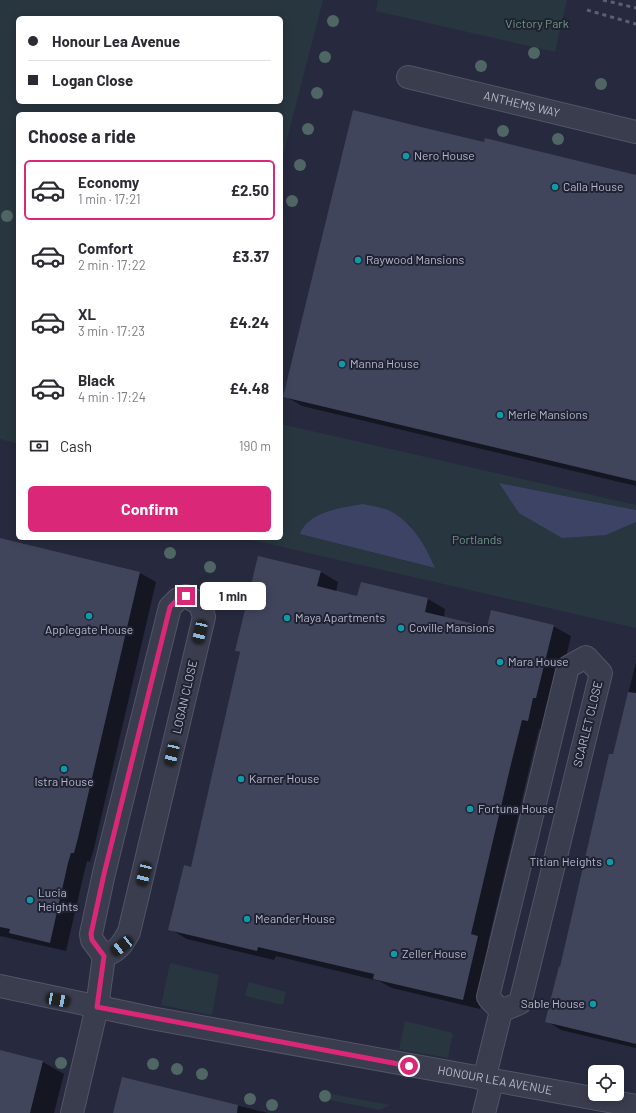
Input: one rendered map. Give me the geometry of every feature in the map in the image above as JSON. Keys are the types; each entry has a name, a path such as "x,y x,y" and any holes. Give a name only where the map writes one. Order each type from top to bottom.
{"street":[{"name":"ANTHEMS WAY","path":"408,77 636,132"},
{"name":"LOGAN CLOSE","path":"186,596 200,604 204,617 129,932 122,946 114,952 104,956 94,944 91,934 104,874 170,607 178,599 186,596"},
{"name":"SCARLET CLOSE","path":"586,657 601,673 520,1003 501,1011 488,997 568,666 586,657"},
{"path":"72,1113 97,1007 104,956"},
{"name":"HONOUR LEA AVENUE","path":"0,986 97,1007 636,1106"},
{"path":"484,1113 488,1080 501,1011"}],"green space":[{"path":"0,0 323,0 283,154 283,112 16,112 16,443 0,439"},
{"name":"Victory Park","path":"378,0 567,0 555,52 376,11"},
{"name":"Portlands","path":"283,424 636,505 636,510 499,483 606,535 636,522 636,628 251,540 283,540","holes":["389,511 410,525 427,551 434,568 300,534"]},
{"path":"170,963 219,975 212,1015 161,1005"},
{"path":"249,982 286,992 283,1005 245,996"},
{"path":"405,1021 453,1033 448,1058 399,1049"},
{"path":"320,1092 390,1105 380,1110 319,1098"}],"water":[{"path":"499,483 636,510 636,522 606,535 562,538 519,513"},
{"path":"363,504 390,511 412,528 427,551 435,568 300,534 304,526 318,515 336,509"}],"building":[{"path":"353,110 484,142 485,138 636,175 636,481 283,397"},
{"path":"0,538 140,572 78,838 74,853 71,853 68,863 50,943 9,933 10,929 0,927"},
{"path":"258,556 321,571 317,586 357,596 361,582 428,598 425,612 487,627 491,610 554,625 536,698 533,698 528,721 522,720 511,764 471,934 478,936 463,1000 373,979 374,974 258,947 257,951 168,930 184,865 191,867 240,652 235,651"},
{"path":"628,692 636,693 636,1044 545,1022 559,966 560,967 609,754 613,754"},
{"path":"0,1050 43,1061 30,1113 0,1113"},
{"path":"122,1077 238,1105 237,1113 113,1113"}],"railway":[{"path":"603,0 636,8"},
{"path":"587,10 636,24"}],"place":[{"name":"Nero House","path":"406,156"},
{"name":"Calla House","path":"555,187"},
{"name":"Raywood Mansions","path":"358,260"},
{"name":"Manna House","path":"342,364"},
{"name":"Merle Mansions","path":"500,415"},
{"name":"Applegate House","path":"89,616"},
{"name":"Maya Apartments","path":"287,618"},
{"name":"Coville Mansions","path":"401,628"},
{"name":"Mara House","path":"500,662"},
{"name":"Istra House","path":"64,769"},
{"name":"Karner House","path":"241,779"},
{"name":"Fortuna House","path":"470,809"},
{"name":"Titian Heights","path":"610,862"},
{"name":"Lucia Heights","path":"30,900"},
{"name":"Meander House","path":"247,919"},
{"name":"Zeller House","path":"394,954"},
{"name":"Sable House","path":"593,1004"}],"route":[{"path":"186,596 178,599 170,607 104,874 91,934 96,948 104,956 97,1007 409,1066"}]}
